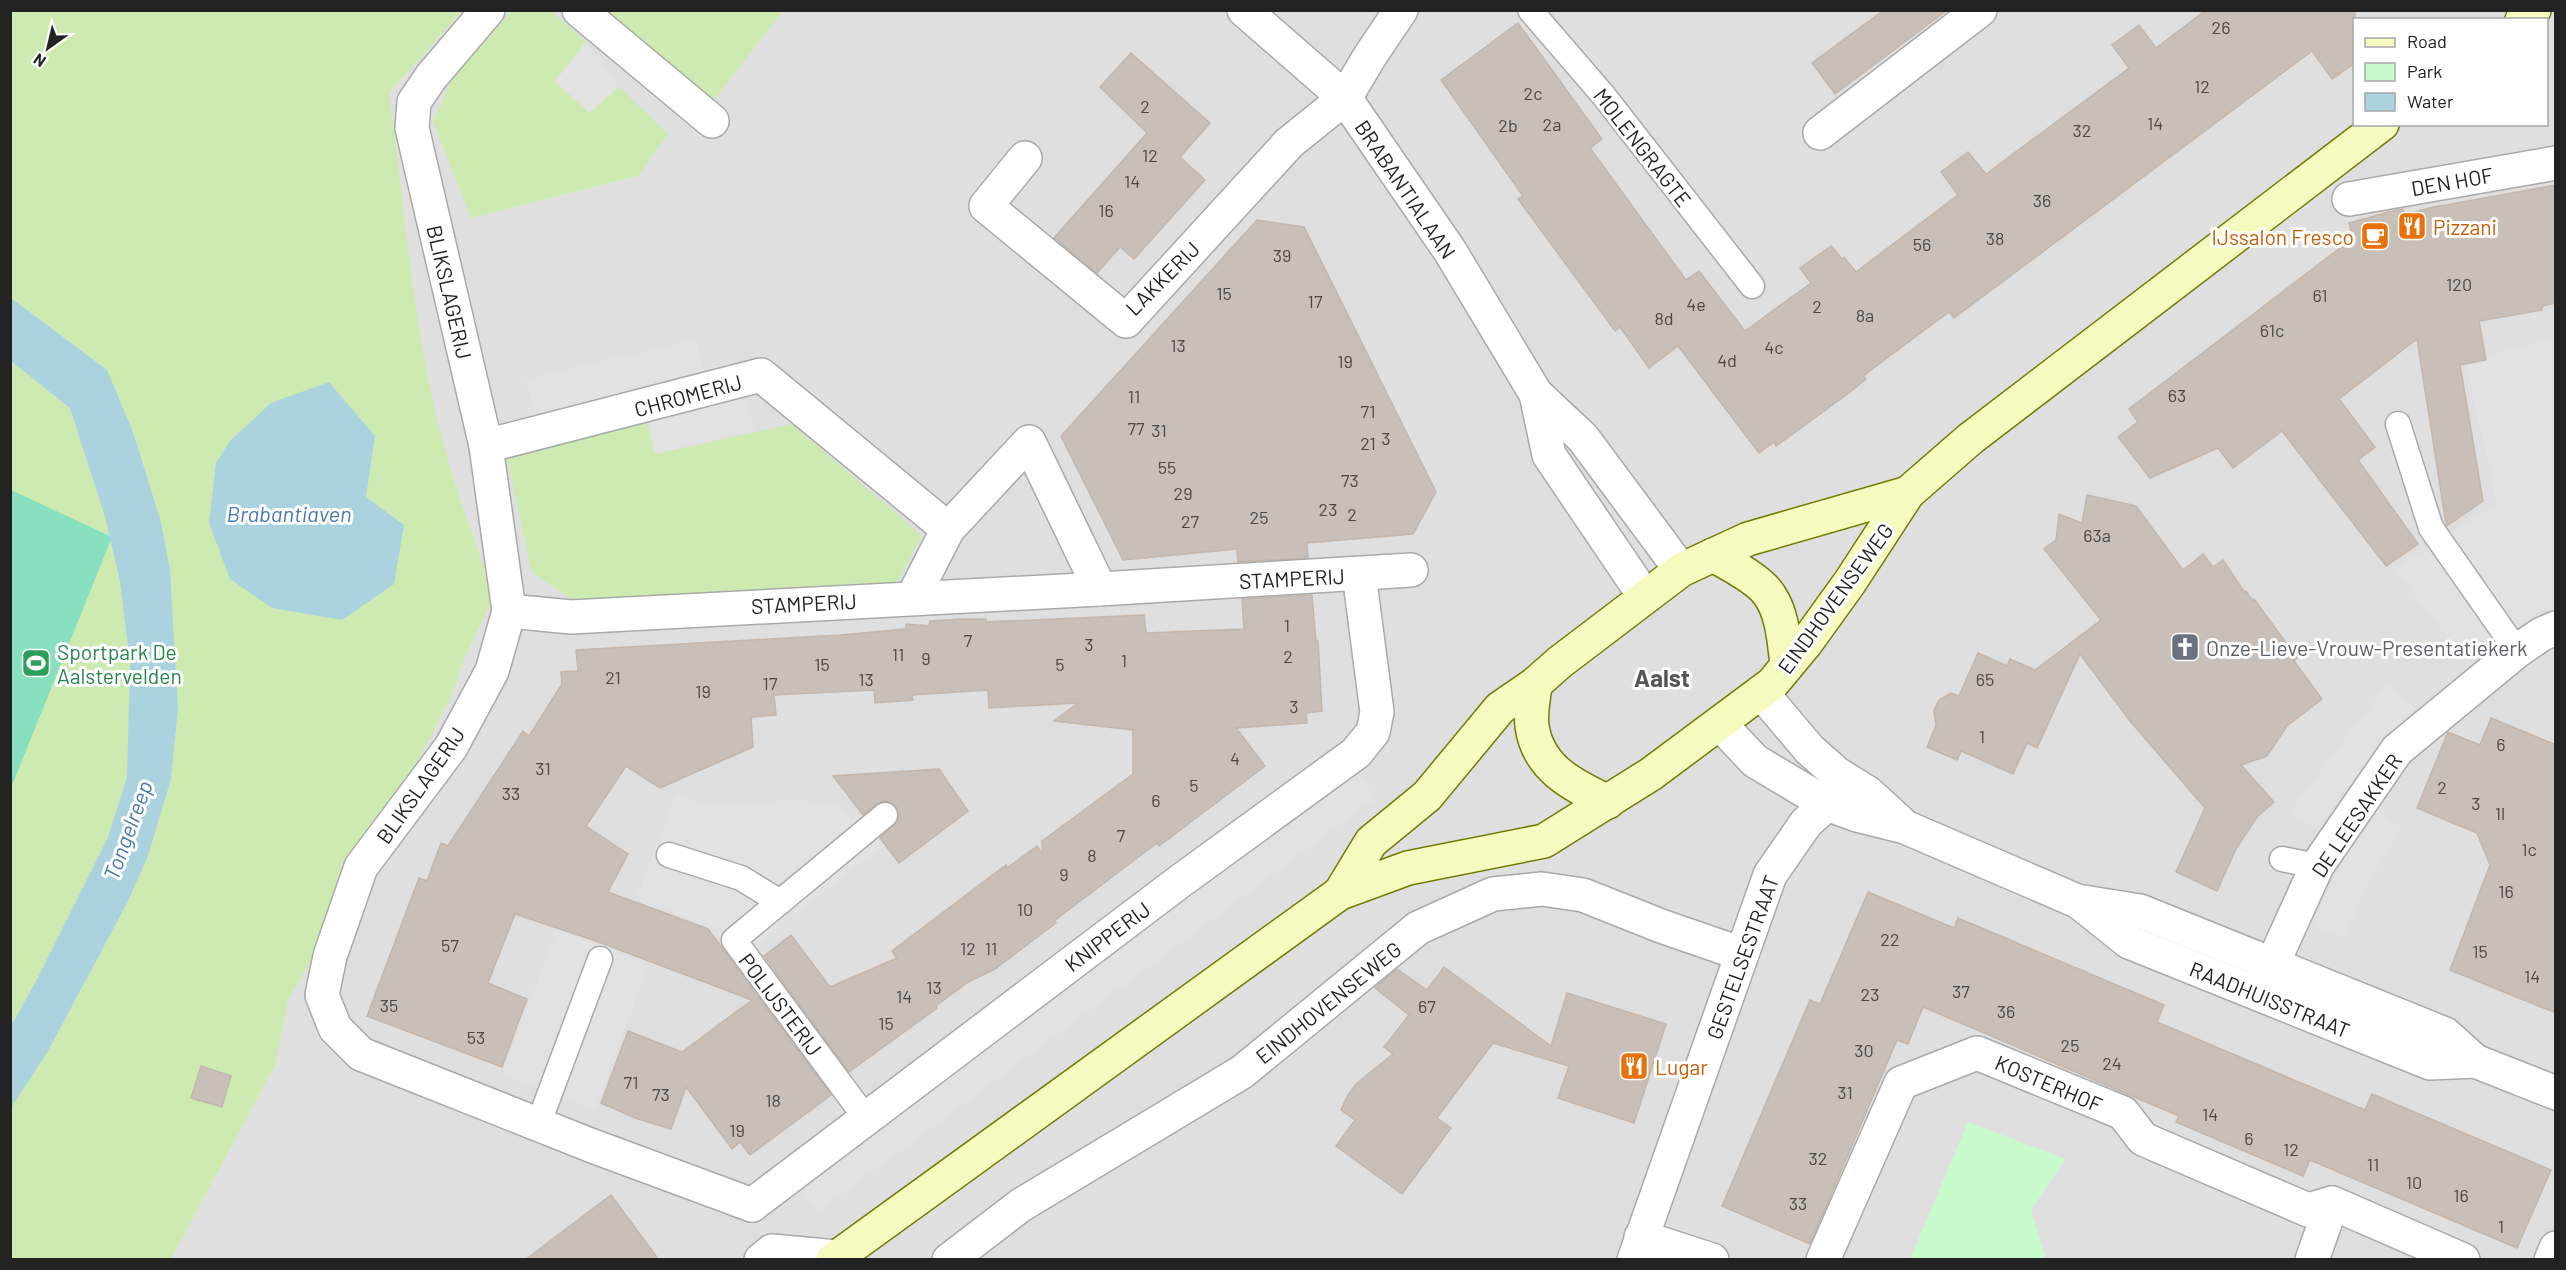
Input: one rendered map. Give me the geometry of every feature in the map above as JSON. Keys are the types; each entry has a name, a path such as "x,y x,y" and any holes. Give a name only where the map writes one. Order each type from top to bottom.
{"main road":[{"name":"EINDHOVENSEWEG","path":"835,1258 1340,894 1408,868 1544,841 1651,774 1720,724 1772,684 1806,643 1850,582 1908,494 1980,432 2379,126"},
{"name":"EINDHOVENSEWEG","path":"1340,894 1371,842 1427,796 1500,708 1535,684 1560,662 1681,570 1748,539 1908,494"},
{"path":"1713,555 1770,594 1780,619 1787,664"},
{"path":"1535,684 1532,724 1537,747 1551,768 1572,784 1608,802"}],"street":[{"name":"BLIKSLAGERIJ","path":"488,10 431,76 414,102 412,128 486,446 509,611 492,670 451,747 361,867 330,956 322,995 335,1028 361,1054 538,1125 752,1205"},
{"path":"579,10 712,121"},
{"name":"BRABANTIALAAN","path":"1244,10 1345,98 1450,251 1536,394 1583,438 1681,570"},
{"path":"1345,98 1401,10"},
{"path":"1820,133 1980,10"},
{"name":"LAKKERIJ","path":"1024,158 986,206 1126,321 1289,143 1345,98"},
{"name":"DEN HOF","path":"2349,199 2556,163"},
{"name":"CHROMERIJ","path":"486,446 761,375 948,529"},
{"name":"BRABANTIALAAN","path":"1536,394 1549,454 1645,597"},
{"path":"914,597 948,529 1029,442 1100,589"},
{"name":"STAMPERIJ","path":"509,611 571,617 1412,570"},
{"name":"KNIPPERIJ","path":"752,1205 865,1117 1356,753 1374,732 1377,712 1359,574"},
{"name":"DE LEESAKKER","path":"2259,994 2317,866 2397,750 2517,651 2542,634 2556,628"},
{"name":"RAADHUISSTRAAT","path":"1761,692 1809,749 1836,773 1868,793 1905,827"},
{"name":"RAADHUISSTRAAT","path":"1720,724 1755,761 1827,804 1857,815 1905,827 2077,901 2140,911 2445,1034 2475,1061 2556,1093"},
{"name":"GESTELSESTRAAT","path":"1637,1249 1770,874 1806,823 1827,804"},
{"name":"EINDHOVENSEWEG","path":"949,1260 1021,1205 1242,1072 1418,928 1493,894 1542,889 1583,895 1661,926 1742,954"},
{"name":"RAADHUISSTRAAT","path":"2077,901 2129,942 2430,1064 2475,1061"},
{"name":"KOSTERHOF","path":"1823,1260 1900,1083 1977,1053 2123,1113 2143,1139 2264,1191 2308,1209 2332,1203"},
{"path":"2312,1260 2332,1203 2463,1260"},
{"path":"752,1205 766,1255"},
{"path":"2551,1260 2556,1248"},
{"path":"1637,1249 1712,1260"},
{"name":"EINDHOVENSEWEG","path":"766,1255 835,1258"}],"lane":[{"name":"MOLENGRAGTE","path":"1530,10 1604,96 1752,286"},
{"path":"2398,424 2431,528 2517,651"},
{"name":"POLIJSTERIJ","path":"865,1117 734,940 885,815"},
{"path":"669,855 741,878 780,902"},
{"path":"2282,859 2317,866"},
{"path":"538,1125 600,959"}],"shaded area":[{"path":"11,11 2555,11 2555,1259 11,1259"},
{"path":"586,42 619,87 589,113 555,81"},
{"path":"2555,338 2555,606 2545,609 2466,660 2395,570 2497,503 2465,361"},
{"path":"696,339 712,406 746,399 754,430 655,454 640,392 534,418 526,379"},
{"path":"2389,682 2414,707 2355,776 2319,830 2289,813"},
{"path":"1357,772 1376,798 818,1212 799,1186"},
{"path":"676,795 711,807 796,799 840,805 852,820 877,804 904,816 899,833 757,943 636,899"},
{"path":"2375,808 2401,828 2364,890 2345,938 2311,926 2342,860"},
{"path":"557,930 649,965 595,1110 502,1075"}],"green space":[{"path":"10,11 462,11 389,93 415,303 430,386 451,470 494,596 464,659 451,697 349,893 288,1000 275,1065 171,1259 11,1259 11,1108 48,1051 127,903 148,856 171,779 178,709 170,570 161,522 133,432 107,370 11,298","holes":["375,436 366,497 404,525 210,523 216,463"]},
{"path":"512,11 551,11 586,42 555,81 589,113 619,87 668,134 638,176 471,218 433,121 455,73"},
{"path":"601,11 783,11 713,101"},
{"path":"11,361 70,408 105,517 120,581 130,663 127,777 108,837 11,1026"},
{"path":"647,422 655,454 792,424 922,536 895,586 573,600 532,573 507,458"},
{"name":"Sportpark De Aalstervelden","path":"10,490 112,537 11,788"},
{"path":"1968,1122 2066,1159 2031,1210 2046,1259 1910,1259"}],"water":[{"name":"Tongelreep","path":"11,298 107,370 133,432 161,522 170,570 178,709 171,779 148,856 127,903 48,1051 11,1108 11,1026 108,837 127,777 130,663 120,581 105,517 70,408 11,361"},
{"name":"Brabantiaven","path":"329,382 375,436 366,497 404,525 394,584 342,620 272,608 230,579 209,523 216,463 230,441 271,403"}],"building":[{"path":"1884,10 1947,10 1835,94 1812,63"},
{"path":"2206,10 2355,10 2353,64 2332,79 2312,51 1954,318 1949,312 1863,376 1866,379 1849,393 1776,446 1774,442 1759,453 1678,346 1649,368 1620,327 1615,331 1518,199 1523,196 1441,80 1518,23 1602,139 1590,148 1686,280 1699,271 1745,331 1811,283 1800,268 1831,246 1856,272 1958,195 1941,172 1968,152 1986,174 2129,68 2112,45 2139,25 2156,48"},
{"path":"1131,53 1210,123 1180,157 1205,180 1134,259 1120,247 1097,273 1054,238 1147,133 1100,87"},
{"path":"2556,185 2556,303 2542,306 2542,310 2479,321 2486,360 2460,365 2483,501 2447,526 2417,339 2339,399 2375,447 2358,460 2418,544 2386,566 2282,431 2233,468 2218,448 2150,478 2118,437 2138,422 2129,409 2353,238 2349,223 2403,209 2404,215 2429,208"},
{"path":"1257,220 1304,227 1436,492 1413,534 1307,543 1308,558 1238,562 1237,549 1123,560 1061,436"},
{"name":"Onze-Lieve-Vrouw-Presentatiekerk","path":"2087,495 2136,506 2183,570 2203,554 2213,567 2223,560 2245,593 2246,591 2253,601 2254,599 2297,658 2294,661 2322,699 2287,726 2267,756 2241,765 2274,802 2257,817 2236,849 2217,891 2176,872 2205,808 2130,721 2080,654 2037,748 2027,743 2013,774 1961,751 1957,760 1927,747 1936,725 1934,710 1939,700 1951,693 1959,696 1978,653 2007,666 2010,659 2035,670 2101,620 2044,549 2056,540 2059,514 2082,523"},
{"path":"1312,595 1316,641 1318,641 1322,711 1306,713 1307,723 1236,728 1265,766 1159,846 1157,843 995,969 968,982 936,1006 937,1008 849,1072 764,956 791,935 830,987 897,958 892,951 1006,865 1007,868 1037,846 1043,854 1042,841 1133,774 1133,730 1054,721 1078,703 989,708 988,690 912,695 913,700 875,703 874,690 774,695 776,715 751,717 753,747 660,788 626,766 586,826 628,854 608,892 708,929 831,1095 750,1155 740,1142 732,1149 686,1087 671,1129 635,1118 601,1103 628,1031 682,1052 752,1000 596,941 515,914 488,983 527,999 502,1067 367,1016 419,878 427,881 441,843 448,846 523,731 529,736 562,684 561,672 578,671 576,650 840,635 906,629 906,624 929,626 930,621 962,619 986,619 986,622 1144,615 1146,633 1244,629 1242,599"},
{"path":"2491,718 2556,745 2556,1013 2450,970 2490,865 2477,833 2417,808 2448,732 2480,745"},
{"path":"939,769 968,811 899,863 880,838 898,820 899,813 896,806 882,801 863,815 833,776"},
{"path":"1868,892 1954,928 1958,918 2164,1005 2157,1022 2365,1110 2372,1094 2551,1170 2517,1248 2310,1160 2303,1176 2176,1122 2179,1116 1923,1007 1908,1044 1897,1040 1810,1244 1722,1206 1810,1000 1820,1004"},
{"path":"1444,967 1551,1046 1567,993 1666,1024 1634,1123 1558,1098 1569,1066 1493,1043 1437,1118 1451,1128 1402,1194 1336,1146 1355,1120 1341,1110 1348,1095 1357,1083 1393,1054 1384,1047 1409,1015 1375,988 1397,969 1427,990"},
{"path":"201,1066 231,1076 222,1107 191,1098"},
{"path":"611,1195 659,1260 525,1260"}],"place":[{"name":"Pizzani","path":"2412,226"},
{"name":"IJssalon Fresco","path":"2375,236"},
{"name":"Onze-Lieve-Vrouw-Presentatiekerk","path":"2185,647"},
{"name":"Sportpark De Aalstervelden","path":"36,663"},
{"name":"Lugar","path":"1634,1066"}],"district":[{"name":"Aalst","path":"1662,677"}]}
